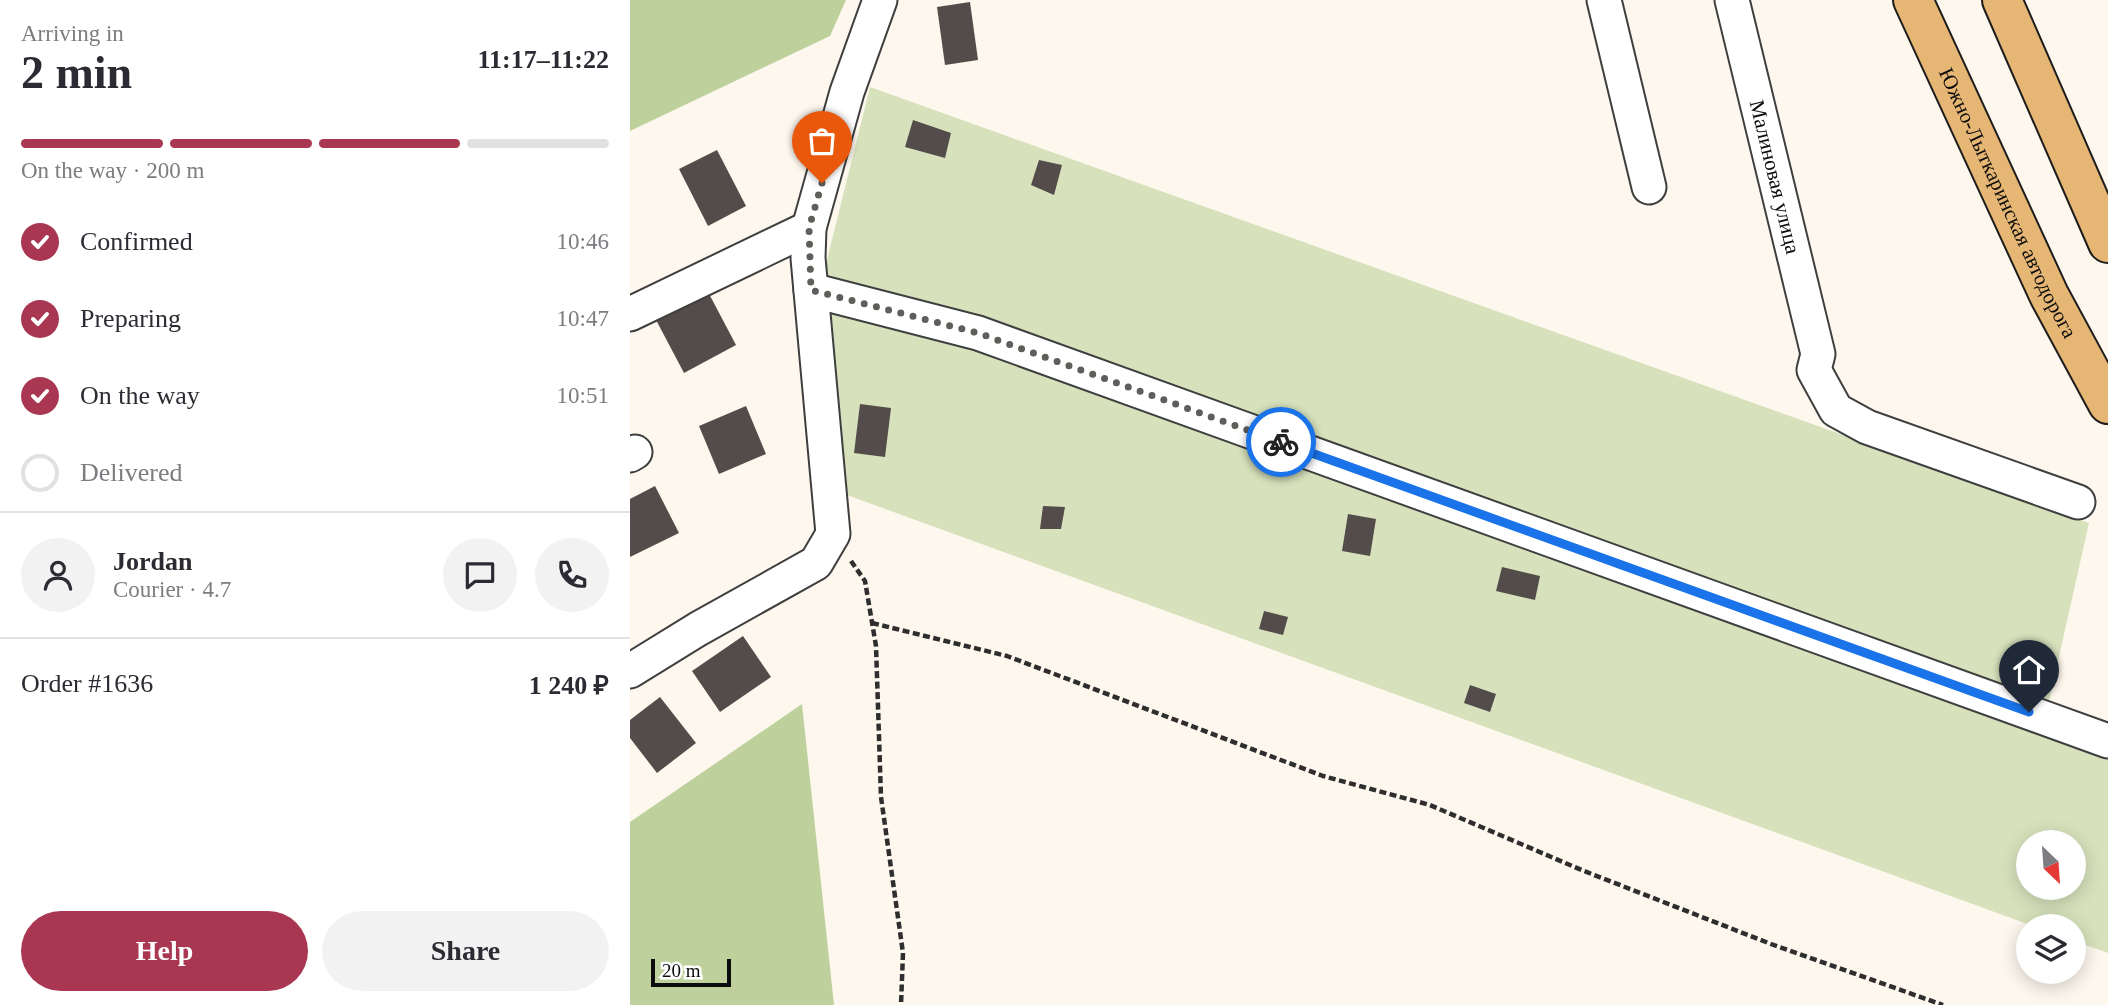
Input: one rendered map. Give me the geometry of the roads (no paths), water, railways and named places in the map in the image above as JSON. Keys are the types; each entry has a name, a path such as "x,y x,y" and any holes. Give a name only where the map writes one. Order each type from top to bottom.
{"main road":[{"name":"Южно-Лыткаринская автодорога","path":"1913,0 2049,295 2108,404"},
{"path":"2002,0 2108,243"}],"street":[{"path":"630,671 698,629 816,563 832,534 811,290 809,228 847,92 880,0"},
{"path":"1604,0 1649,187"},
{"name":"Малиновая улица","path":"1732,0 1818,354 1814,370 1836,410 1867,427 2078,502"},
{"path":"630,314 809,228"},
{"path":"811,290 978,333 2108,741"}]}
